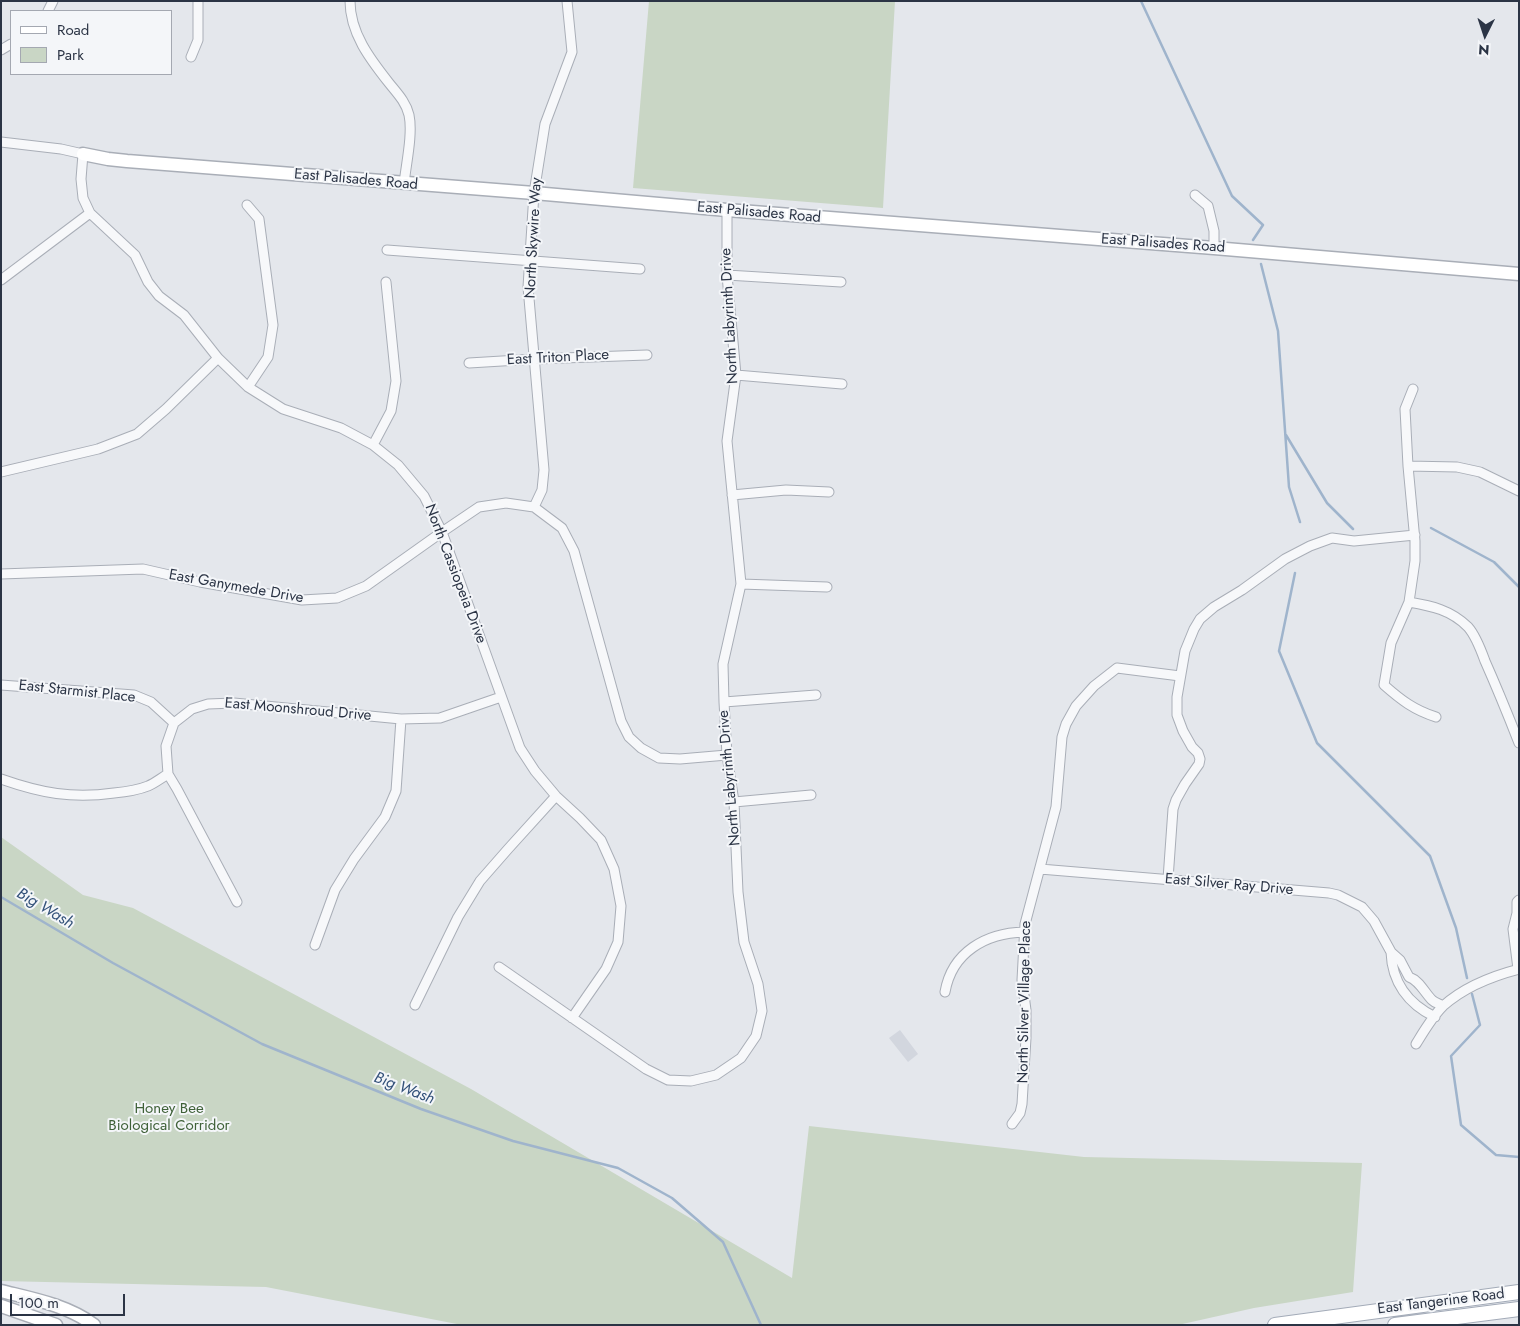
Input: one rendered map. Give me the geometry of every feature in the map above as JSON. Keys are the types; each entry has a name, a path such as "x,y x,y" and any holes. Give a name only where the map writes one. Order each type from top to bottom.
{"main road":[{"name":"East Tangerine Road","path":"1275,1325 1519,1292"},
{"name":"East Tangerine Road","path":"1395,1325 1519,1309"}],"street":[{"path":"191,57 198,40 198,1"},
{"path":"350,1 354,28 370,58 404,103 408,115 410,126 404,184"},
{"name":"North Skywire Way","path":"534,507 542,490 544,470 528,287 534,194 545,124 572,52 567,1"},
{"name":"East Palisades Road","path":"1,142 61,149 127,161 1519,274"},
{"name":"North Cassiopeia Drive","path":"83,154 80,179 83,198 90,213 135,255 148,282 159,296 184,315 218,358 248,387 283,409 341,428 373,446 398,464 424,496 442,532 520,748 535,771 556,796 601,840 614,870 621,906 618,942 606,969 572,1018"},
{"path":"1195,195 1208,206 1214,231 1214,248"},
{"path":"247,205 259,219 273,325 268,357 248,387"},
{"name":"North Labyrinth Drive","path":"499,967 646,1069 668,1080 691,1081 716,1076 741,1058 756,1036 762,1010 758,984 744,942 738,892 734,802 727,755 724,702 723,664 741,584 727,441 736,375 727,275 727,210"},
{"path":"1,280 90,213"},
{"path":"387,250 640,269"},
{"path":"727,275 841,282"},
{"path":"373,446 391,411 396,381 386,282"},
{"name":"East Triton Place","path":"469,363 647,354"},
{"path":"1,472 98,449 138,434 218,358"},
{"path":"736,375 842,384"},
{"path":"1412,389 1405,409 1408,466 1415,535 1415,561 1409,602 1391,643 1384,685 1400,699 1420,712 1436,717"},
{"path":"1408,466 1457,467 1480,472 1519,491"},
{"path":"732,495 786,490 829,492"},
{"name":"East Ganymede Drive","path":"1,574 143,569 200,582 302,600 337,598 366,586 479,507 506,502 534,507 562,528 574,552 621,721 629,737 641,748 659,758 680,759 727,755"},
{"path":"1168,880 1173,809 1184,784 1200,764 1198,753 1192,747 1183,731 1177,715 1180,676 1188,641 1200,619 1214,607 1242,590 1285,559 1310,546 1332,538 1354,541 1415,535"},
{"path":"741,584 827,587"},
{"path":"1409,602 1444,610 1470,628 1519,742"},
{"name":"North Silver Village Place","path":"1012,1124 1020,1112 1022,1104 1026,1038 1026,1010 1022,980 1024,932 1028,910 1056,807 1062,737 1066,724 1076,706 1094,686 1117,668 1180,676"},
{"name":"East Starmist Place","path":"1,685 134,695 151,702 174,723"},
{"path":"724,702 816,695"},
{"name":"East Moonshroud Drive","path":"174,723 192,709 208,704 401,719 440,718 501,697"},
{"path":"314,945 335,890 354,859 385,817 396,791 401,719"},
{"path":"174,723 166,746 168,774 237,902"},
{"path":"1,779 30,789 56,795 92,797 126,792 148,786 168,774"},
{"path":"415,1005 458,917 480,882 508,848 556,796"},
{"path":"734,802 811,796"},
{"name":"East Silver Ray Drive","path":"1040,869 1338,895 1362,907 1374,920 1391,952 1400,960 1408,977 1416,981 1433,1001 1443,1006"},
{"path":"1416,1044 1443,1006 1478,983 1518,969 1513,928 1517,902 1519,900"},
{"path":"944,992 950,971 963,955 991,937 1007,932 1024,932"},
{"name":"East Silver Ray Drive","path":"1391,952 1392,962 1402,991 1424,1011 1435,1017"},
{"path":"1,1291 63,1308 94,1325"},
{"path":"1,1306 56,1325"}],"shaded area":[{"path":"900,1030 918,1054 908,1062 889,1038"}],"green space":[{"path":"649,1 895,1 883,208 633,188"},
{"name":"Honey Bee Biological Corridor","path":"1,837 83,895 133,908 471,1089 792,1278 809,1126 1084,1157 1362,1163 1353,1292 1254,1308 1178,1325 462,1325 266,1287 1,1281"}],"waterway":[{"path":"1141,1 1232,196 1263,225 1253,240"},
{"path":"1261,264 1278,331 1289,487 1300,522"},
{"path":"1286,435 1327,503 1353,529"},
{"path":"1431,528 1494,562 1519,587"},
{"path":"1295,573 1279,651 1317,743 1430,856 1456,928 1467,978"},
{"name":"Big Wash","path":"1,897 113,963 262,1044 421,1109 513,1141 618,1168 672,1198 723,1242 761,1325"},
{"path":"1472,994 1480,1025 1451,1056 1461,1125 1496,1155 1519,1157"}]}
